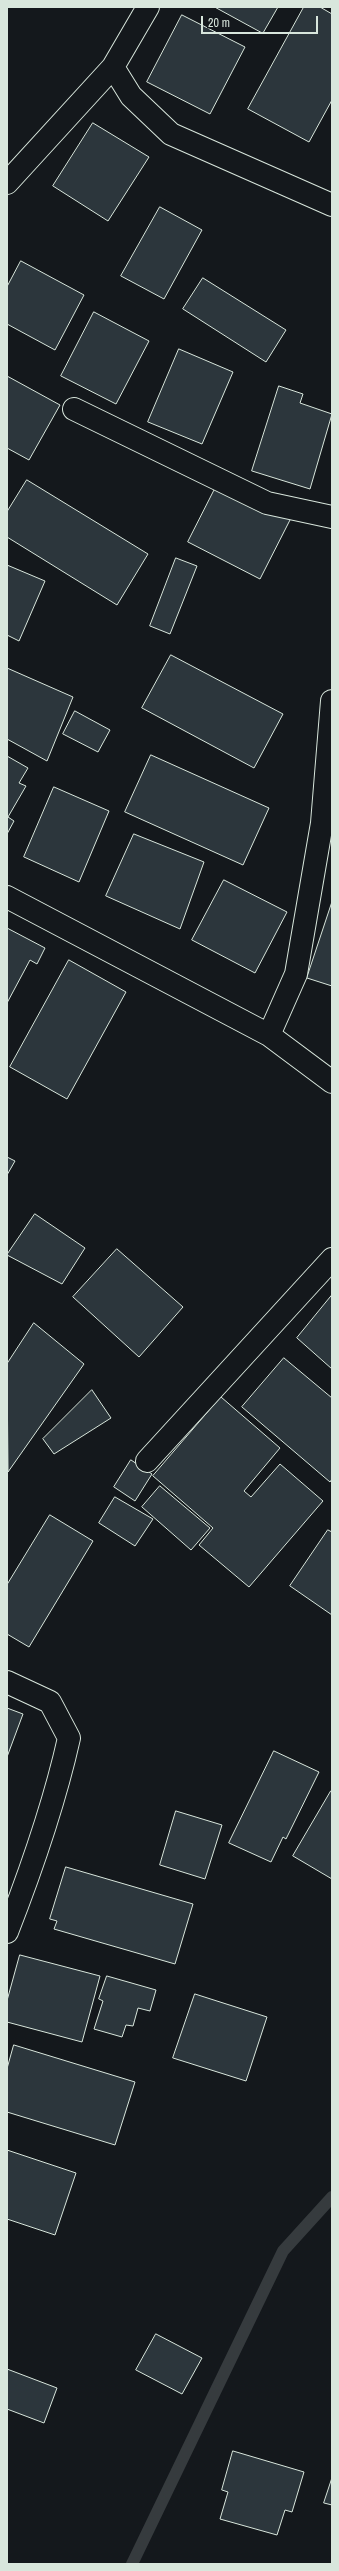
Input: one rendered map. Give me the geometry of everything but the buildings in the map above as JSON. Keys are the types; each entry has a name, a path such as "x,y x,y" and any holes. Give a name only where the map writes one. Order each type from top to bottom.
{"street":[{"path":"7,183 113,67 148,7"},
{"path":"113,67 131,96 170,134 332,204"},
{"path":"74,410 267,503 332,517"},
{"path":"269,1035 296,974 322,823 332,701"},
{"path":"7,897 269,1035 332,1082"},
{"path":"147,1460 332,1259"},
{"path":"7,1682 50,1702 69,1738 58,1787 33,1866 7,1932"}],"waterway":[{"path":"132,2564 283,2251 332,2197"}]}
